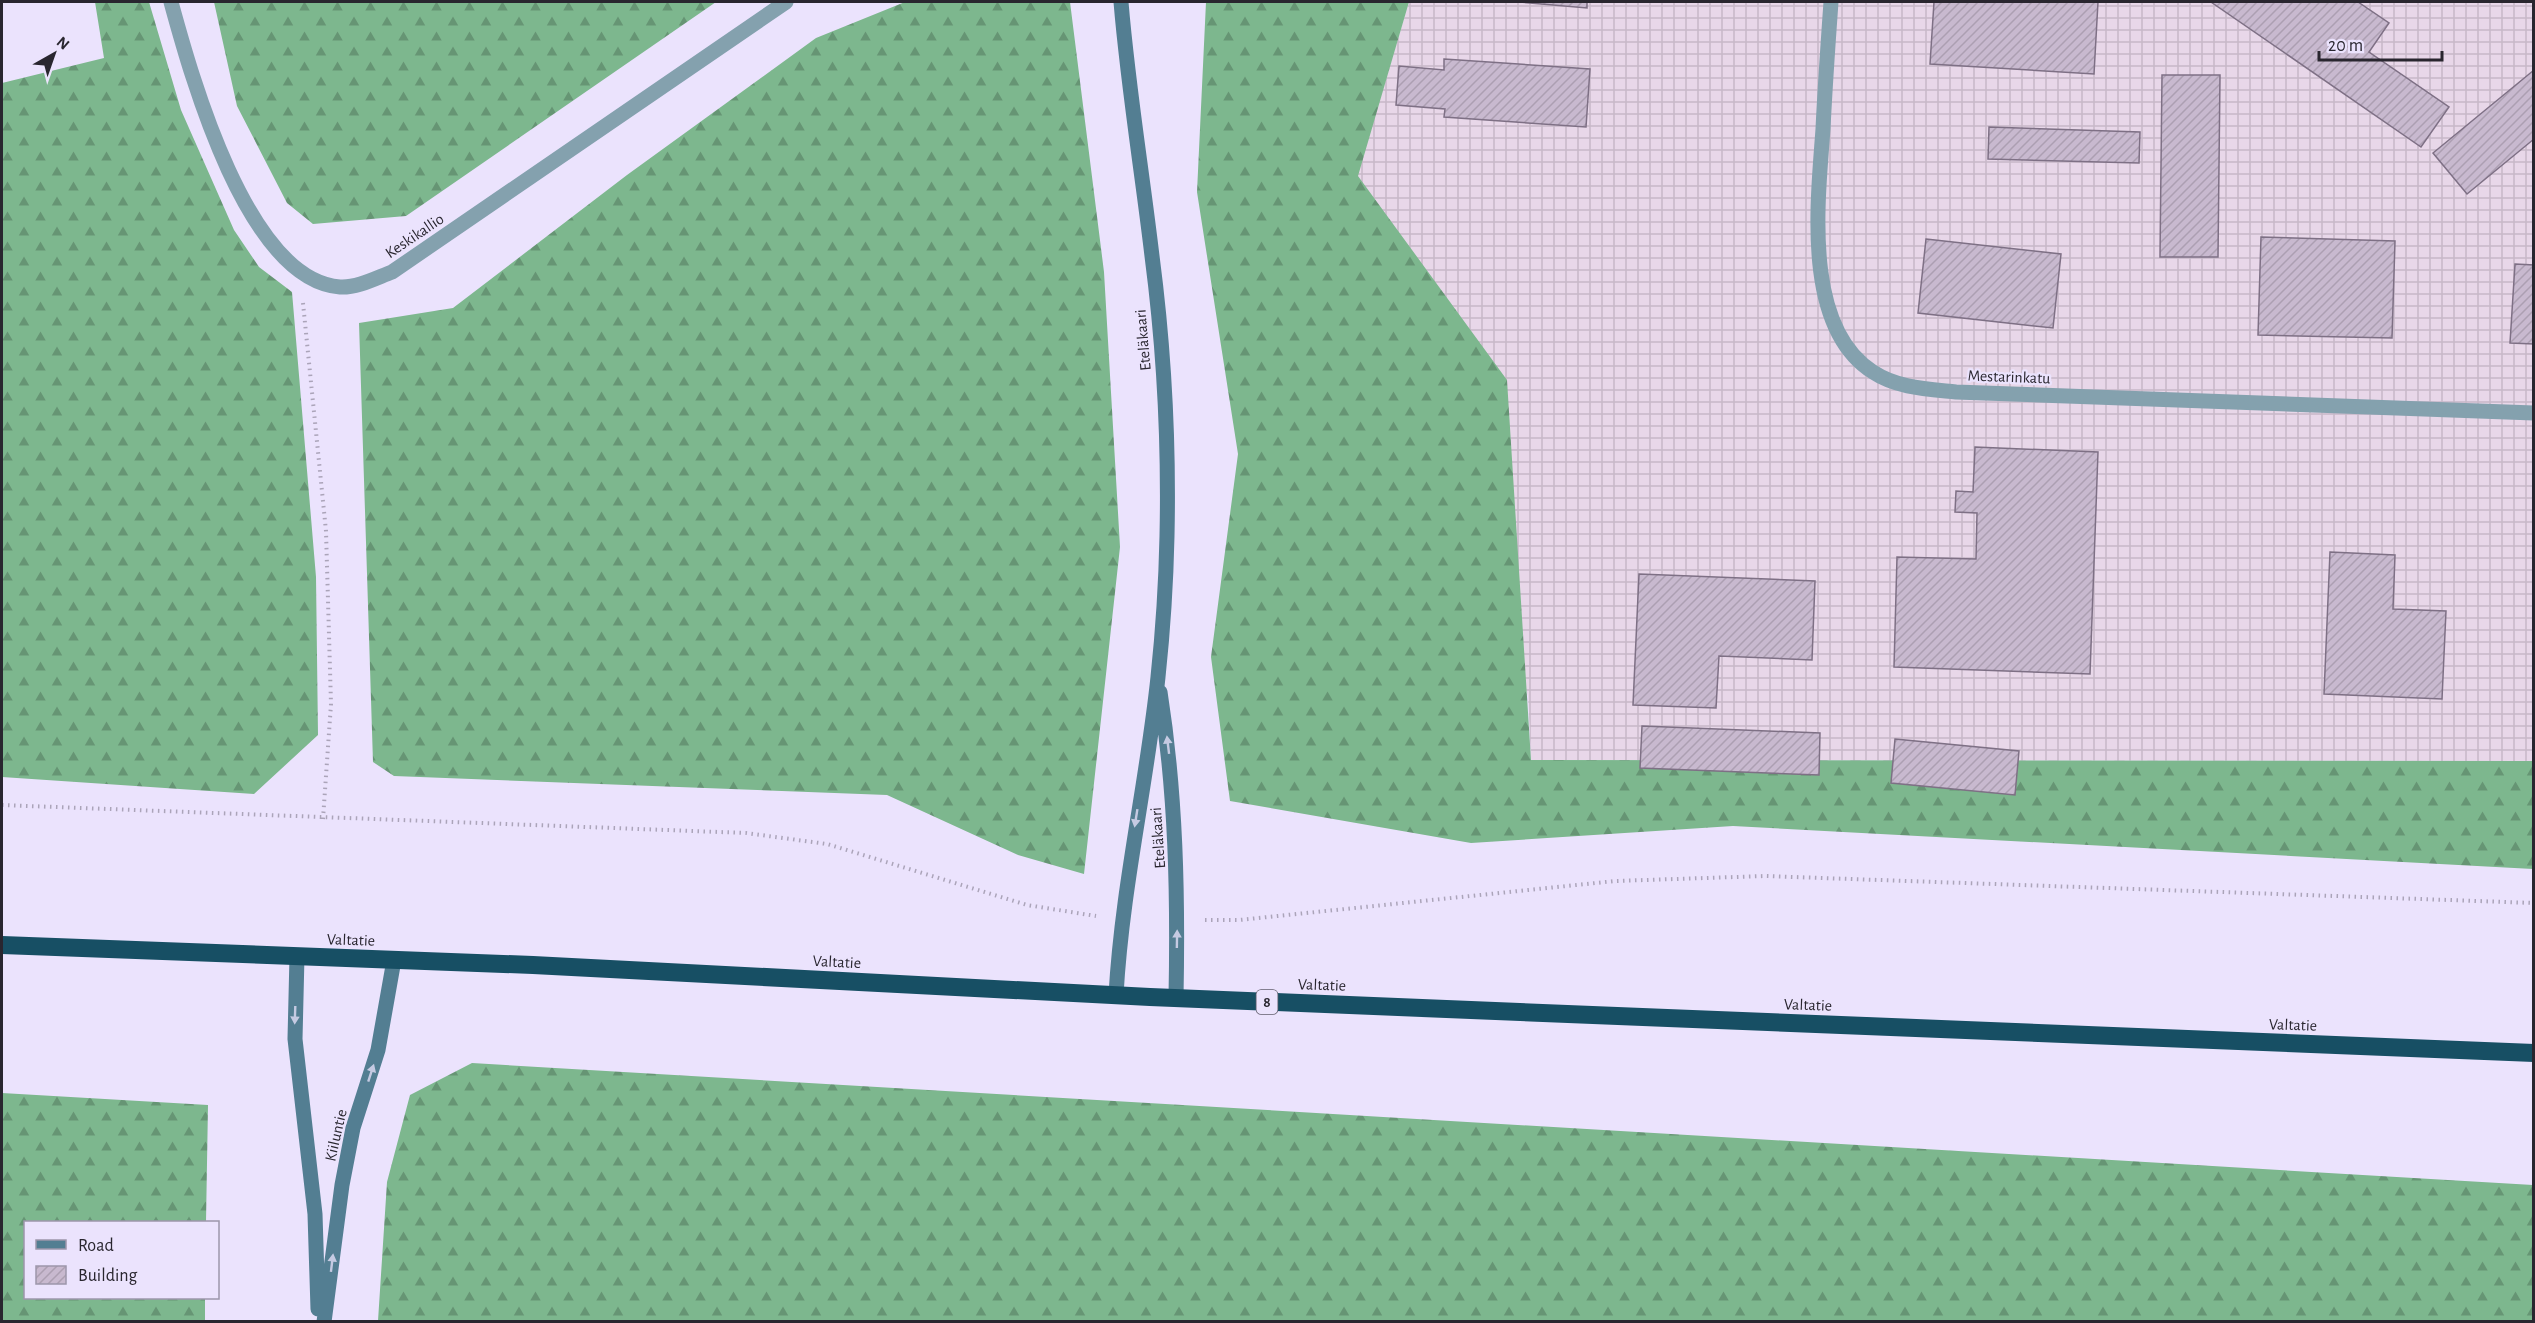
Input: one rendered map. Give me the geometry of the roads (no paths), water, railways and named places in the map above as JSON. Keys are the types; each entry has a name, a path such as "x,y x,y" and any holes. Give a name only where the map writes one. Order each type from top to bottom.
{"highway":[{"name":"Valtatie","path":"2,945 394,960 1176,998 2534,1053"}],"street":[{"name":"Keskikallio","path":"171,2 194,85 249,213 274,245 300,270 321,281 340,287 360,284 392,272 786,2"},
{"name":"Eteläkaari","path":"1116,995 1122,918 1158,677 1167,537 1163,383 1153,257 1129,89 1121,2"},
{"name":"Mestarinkatu","path":"1831,2 1817,219 1823,282 1830,311 1841,335 1854,355 1871,371 1887,380 1917,388 1956,392 2534,412"},
{"name":"Eteläkaari","path":"1158,677 1168,746 1178,885 1176,998"},
{"name":"Kiiluntie","path":"297,956 295,1039 315,1214 319,1322"},
{"name":"Kiiluntie","path":"324,1322 342,1185 353,1128 378,1050 394,960"}]}
